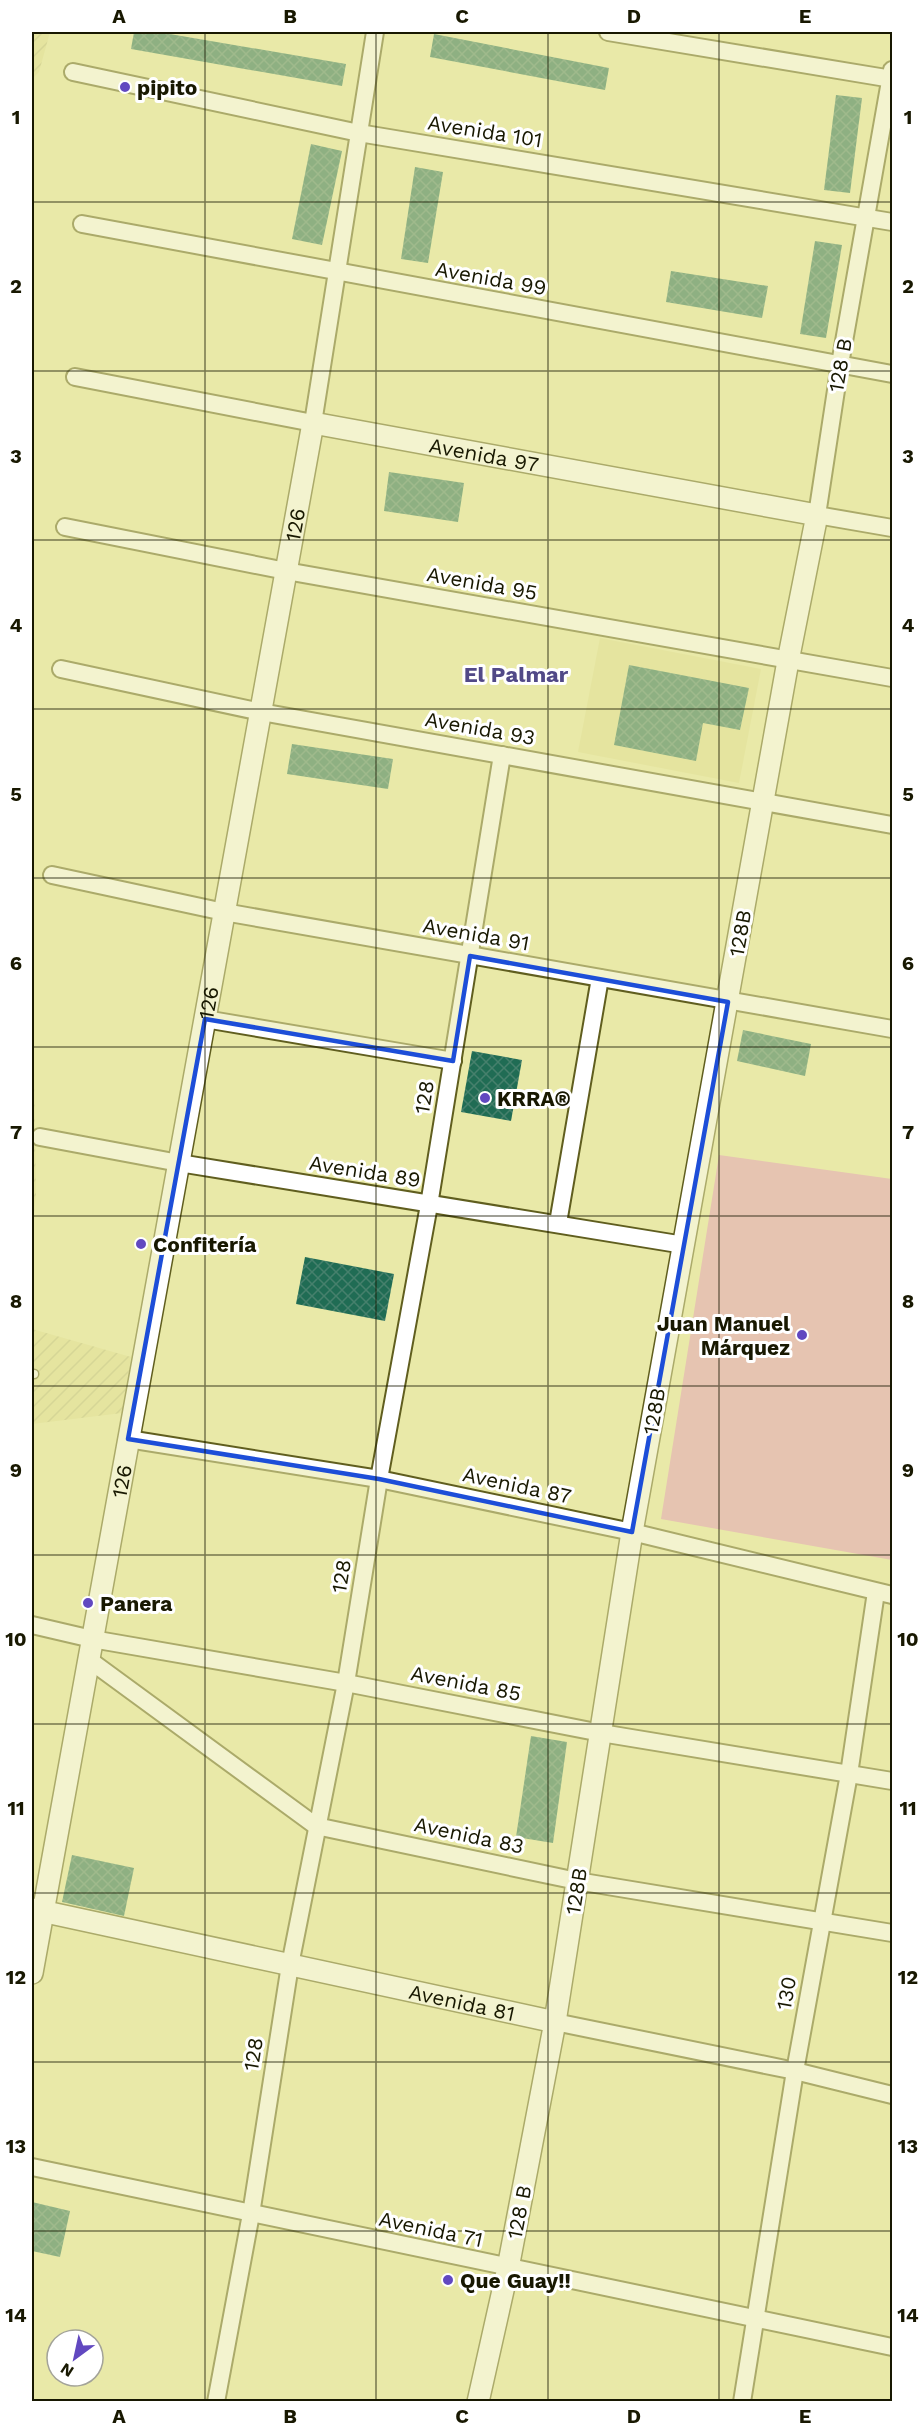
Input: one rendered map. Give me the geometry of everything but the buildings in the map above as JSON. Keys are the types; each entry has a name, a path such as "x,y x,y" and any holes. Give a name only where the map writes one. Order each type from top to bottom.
{"street":[{"name":"126","path":"32,1973 37,1910 90,1649 313,423 375,32"},
{"path":"608,32 892,76"},
{"name":"Avenida 101","path":"73,72 359,133 892,222"},
{"name":"128 B","path":"788,661 817,515 840,364 892,76"},
{"name":"Avenida 99","path":"82,224 892,374"},
{"name":"Avenida 97","path":"75,378 892,528"},
{"name":"Avenida 95","path":"65,526 286,571 892,678"},
{"name":"128B","path":"555,2022 632,1532 788,661"},
{"name":"Avenida 93","path":"61,669 261,712 892,825"},
{"name":"128","path":"216,2402 251,2214 290,1965 346,1683 379,1479 429,1205 501,755"},
{"name":"Avenida 91","path":"52,875 224,912 892,1029"},
{"path":"558,1223 600,978"},
{"path":"205,1019 453,1061"},
{"name":"Avenida 89","path":"40,1137 429,1205 558,1223 684,1245"},
{"name":"Avenida 87","path":"128,1439 379,1479 632,1532 892,1595"},
{"name":"130","path":"742,2402 795,2071 849,1774 876,1592"},
{"name":"Avenida 85","path":"32,1625 90,1649 346,1683 601,1733 892,1781"},
{"name":"Avenida 83","path":"90,1649 316,1826 577,1881 892,1933"},
{"name":"Avenida 81","path":"37,1910 555,2022 795,2071 892,2095"},
{"name":"128 B","path":"478,2402 508,2268 555,2022"},
{"name":"Avenida 71","path":"32,2168 892,2347"}],"highlighted area":[{"path":"470,956 728,1002 632,1532 379,1479 128,1439 205,1019 453,1061"}],"shaded area":[{"path":"32,32 50,32 39,72 32,79"},
{"path":"600,638 761,669 739,783 578,752"},
{"path":"32,947 36,1195 32,1229"},
{"name":"Juan Manuel Márquez","path":"719,1155 892,1179 892,1560 661,1519"},
{"path":"32,1329 131,1357 122,1413 32,1424"}],"place":[{"name":"pipito","path":"125,87"},
{"name":"KRRA®","path":"485,1098"},
{"name":"Confitería","path":"141,1244"},
{"name":"Juan Manuel Márquez","path":"802,1335"},
{"name":"Panera","path":"88,1603"},
{"name":"Que Guay!!","path":"448,2280"}],"district":[{"name":"El Palmar","path":"516,674"}]}
